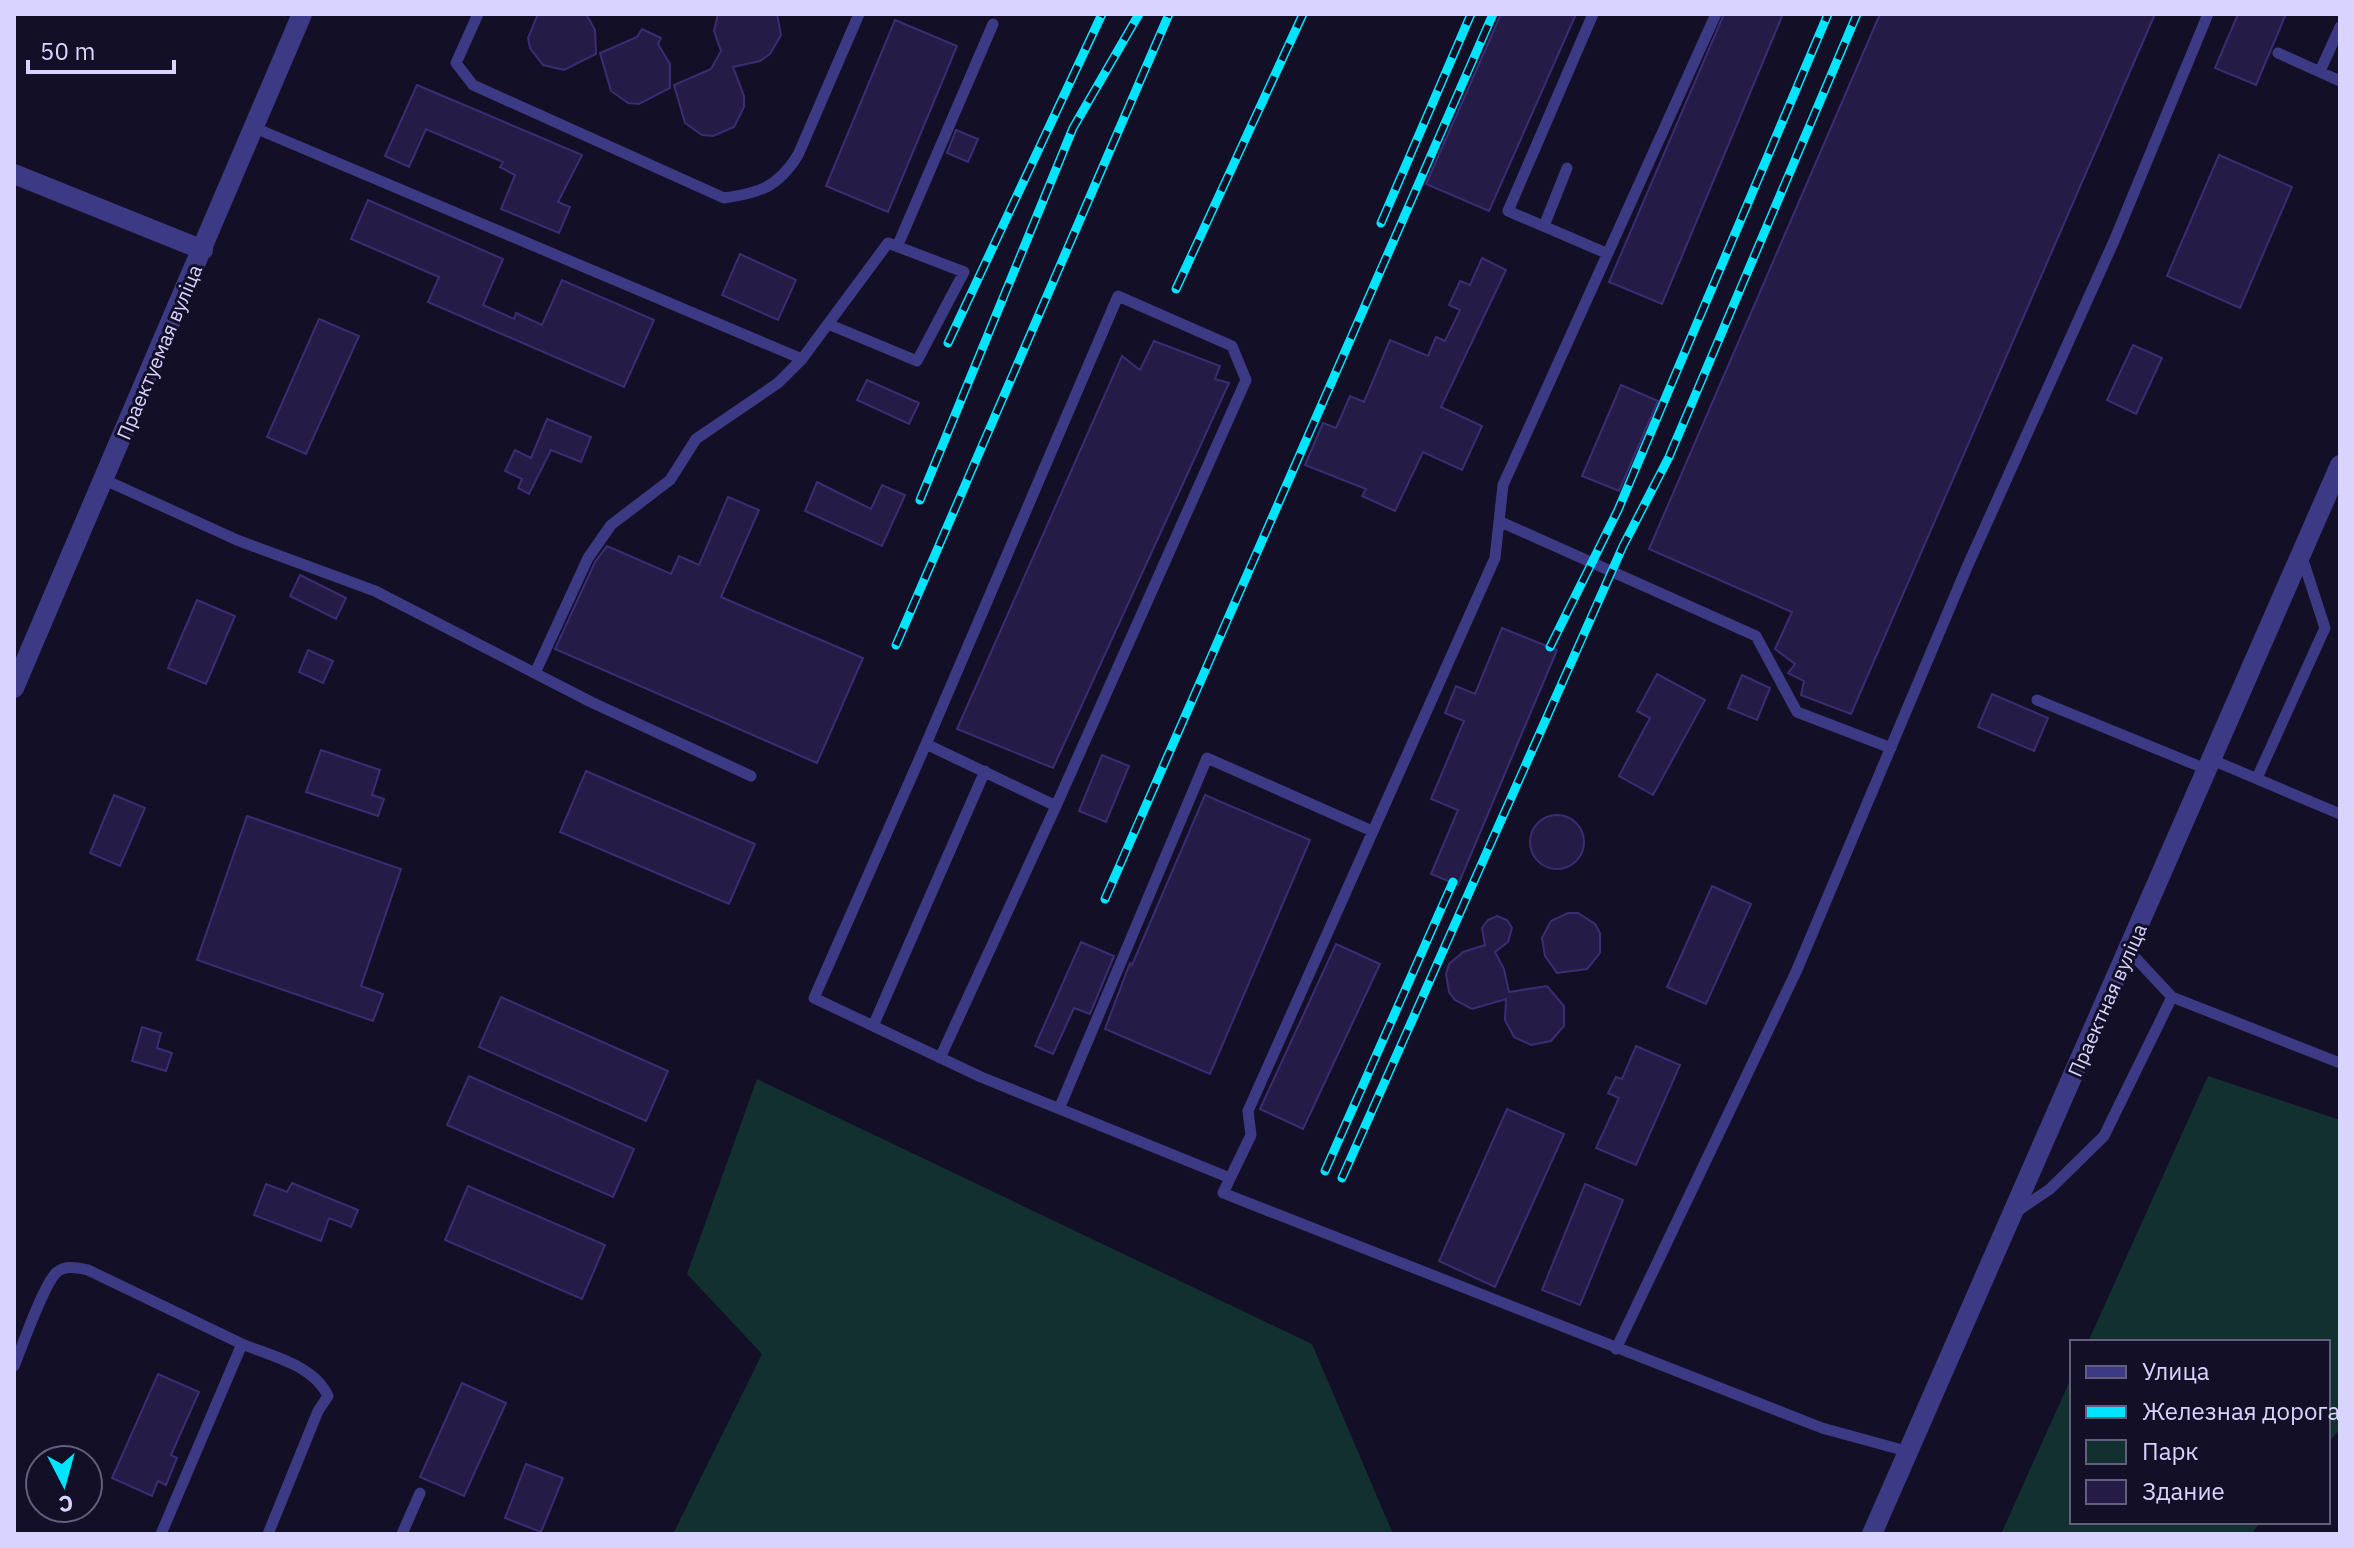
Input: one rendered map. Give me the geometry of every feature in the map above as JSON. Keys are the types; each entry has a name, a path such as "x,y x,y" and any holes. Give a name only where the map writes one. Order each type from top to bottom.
{"street":[{"name":"Праектуемая вуліца","path":"14,688 302,14"},
{"path":"14,174 203,250"},
{"name":"Праектная вуліца","path":"1872,1534 2339,469"}],"lane":[{"path":"478,14 456,63 473,85 724,198 754,194 785,177 798,155 859,14"},
{"path":"1593,14 1508,211 1606,253"},
{"path":"1716,14 1503,485 1495,558 1248,1111 1251,1135 1223,1193 1822,1428 1906,1451"},
{"path":"1616,1349 1796,972 1967,567 2114,241 2208,14"},
{"path":"897,247 993,24"},
{"path":"2320,71 2340,27"},
{"path":"2278,53 2340,81"},
{"path":"255,128 802,359"},
{"path":"1544,226 1567,168"},
{"path":"535,673 588,558 611,525 670,480 696,439 778,383 802,359 888,243 964,272 917,361 828,324"},
{"path":"940,1058 1246,380 1232,346 1118,296 814,998 940,1058 1230,1178"},
{"path":"105,480 237,540 375,591 535,673 751,776"},
{"path":"1501,522 1756,636 1797,712 1891,748"},
{"path":"2257,778 2325,628 2301,554"},
{"path":"2037,700 2208,764 2257,778 2340,814"},
{"path":"926,744 1056,806"},
{"path":"1059,1109 1207,758 1372,831"},
{"path":"873,1026 985,771"},
{"path":"2129,951 2172,997 2340,1063"},
{"path":"2010,1217 2050,1189 2104,1136 2172,997"},
{"path":"14,1366 48,1287 57,1272 70,1267 88,1270 242,1344 301,1368 322,1382 328,1396 318,1411 268,1534"},
{"path":"161,1534 242,1344"},
{"path":"402,1534 420,1493"}],"green space":[{"path":"2208,1076 2340,1120 2340,1429 2330,1441 2330,1340 2089,1340"},
{"path":"757,1079 1312,1344 1393,1534 673,1534 762,1354 687,1274"},
{"path":"2070,1380 2070,1524 2259,1524 2251,1534 2001,1534"}],"building":[{"path":"538,14 586,14 595,30 596,54 564,70 543,65 530,48 528,38"},
{"path":"718,14 777,14 781,35 770,54 760,61 733,67 744,96 744,107 734,127 713,136 702,135 685,123 674,85 711,69 721,51 714,31"},
{"path":"1501,14 1576,14 1489,211 1426,184"},
{"path":"1724,14 1783,14 1662,304 1609,282"},
{"path":"1880,14 2155,14 1851,714 1801,695 1804,681 1788,673 1795,664 1775,649 1792,612 1649,549"},
{"path":"2238,14 2286,14 2256,85 2215,68"},
{"path":"895,20 957,46 888,212 826,186"},
{"path":"642,29 661,38 658,44 670,64 670,88 639,104 628,103 611,91 600,53 637,37"},
{"path":"417,85 582,155 558,202 570,207 559,233 501,209 515,175 500,167 503,162 426,129 409,167 385,156"},
{"path":"956,130 978,139 968,162 947,153"},
{"path":"2219,155 2292,187 2240,308 2167,276"},
{"path":"368,200 503,259 483,305 514,319 516,313 542,325 562,280 654,320 624,387 428,302 439,277 351,239"},
{"path":"740,254 796,280 778,320 722,295"},
{"path":"1482,258 1506,270 1441,407 1482,426 1462,470 1423,452 1395,511 1362,496 1366,489 1305,465 1323,423 1336,428 1350,396 1364,402 1390,340 1428,356 1436,337 1445,341 1460,310 1449,305 1460,281 1470,285"},
{"path":"319,319 359,336 306,454 267,437"},
{"path":"1154,341 1220,366 1215,379 1229,383 1053,768 957,729 1122,356 1140,370"},
{"path":"2133,345 2162,358 2136,414 2107,400"},
{"path":"867,380 919,403 909,424 857,400"},
{"path":"1621,385 1658,401 1619,491 1582,476"},
{"path":"547,419 591,437 581,462 551,450 529,494 518,488 522,479 505,471 515,450 531,458"},
{"path":"817,482 871,509 882,485 905,495 882,546 805,511"},
{"path":"728,497 759,510 721,597 863,658 817,763 555,649 595,562 607,546 671,574 679,556 699,565"},
{"path":"300,575 346,598 336,619 290,596"},
{"path":"197,600 235,616 206,684 168,668"},
{"path":"1502,628 1557,650 1458,885 1431,874 1458,810 1431,799 1464,721 1445,713 1456,686 1475,694"},
{"path":"308,650 333,661 323,683 299,672"},
{"path":"1657,674 1705,700 1653,795 1619,776 1650,718 1637,711"},
{"path":"1742,675 1770,688 1757,720 1728,708"},
{"path":"1992,694 2048,718 2034,751 1978,727"},
{"path":"321,750 380,770 372,795 384,799 378,816 306,792"},
{"path":"1102,755 1129,766 1106,822 1079,811"},
{"path":"586,771 755,844 729,904 560,832"},
{"path":"114,795 145,808 120,866 90,853"},
{"path":"1205,795 1310,840 1210,1074 1105,1029 1130,963 1132,965"},
{"path":"1557,815 1576,823 1584,842 1576,861 1557,869 1538,861 1530,842 1538,823"},
{"path":"247,816 401,869 361,986 383,994 373,1021 197,960"},
{"path":"1712,886 1751,904 1706,1004 1667,987"},
{"path":"1568,913 1578,913 1595,924 1600,933 1600,953 1587,969 1557,973 1545,956 1542,938 1551,921"},
{"path":"1497,916 1507,920 1512,928 1508,942 1495,952 1504,969 1509,992 1547,986 1564,1006 1564,1026 1551,1041 1531,1045 1514,1037 1505,1020 1506,999 1472,1009 1455,1000 1449,992 1446,974 1449,964 1463,952 1485,945 1482,928 1488,920"},
{"path":"1081,942 1114,956 1090,1014 1074,1008 1053,1054 1035,1046"},
{"path":"1336,944 1380,964 1303,1129 1260,1109"},
{"path":"501,997 668,1071 646,1121 479,1047"},
{"path":"142,1027 161,1033 157,1048 172,1053 166,1071 132,1061"},
{"path":"1636,1046 1680,1065 1636,1165 1596,1148 1619,1098 1608,1093 1616,1077 1622,1079"},
{"path":"469,1076 634,1149 613,1197 447,1125"},
{"path":"1507,1109 1564,1134 1495,1287 1439,1261"},
{"path":"292,1183 358,1210 351,1227 329,1218 321,1241 254,1215 266,1184 287,1192"},
{"path":"1585,1184 1623,1200 1580,1305 1542,1290"},
{"path":"468,1186 605,1245 582,1299 445,1240"},
{"path":"158,1374 199,1392 171,1455 177,1458 166,1485 158,1481 152,1496 112,1478"},
{"path":"462,1383 506,1403 464,1496 420,1477"},
{"path":"526,1464 563,1478 541,1532 505,1518"}],"railway":[{"path":"948,343 1102,14"},
{"path":"920,500 1073,128 1139,14"},
{"path":"896,645 1169,14"},
{"path":"1176,289 1303,14"},
{"path":"1381,223 1471,14"},
{"path":"1105,899 1493,14"},
{"path":"1550,647 1618,510 1828,14"},
{"path":"1342,1178 1623,546 1669,457 1857,14"},
{"path":"1325,1171 1453,882"}]}
